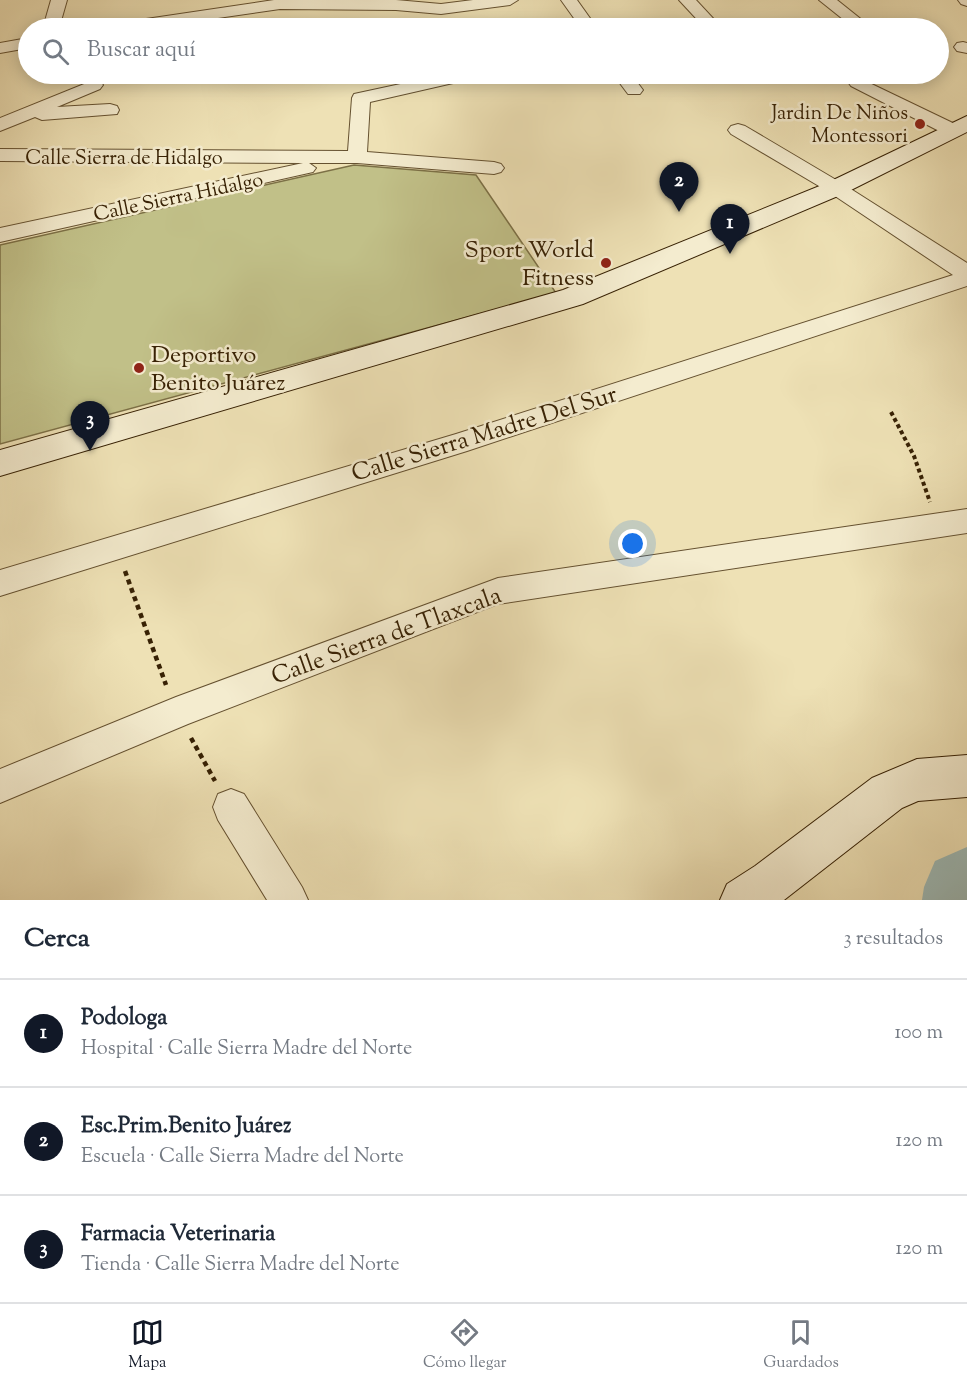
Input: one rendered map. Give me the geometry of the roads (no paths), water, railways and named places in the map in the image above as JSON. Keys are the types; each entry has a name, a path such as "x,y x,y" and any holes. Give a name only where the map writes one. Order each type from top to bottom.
{"main road":[{"path":"0,463 573,297 836,188 960,126"},
{"path":"743,900 771,882 887,793 916,780 967,776"}],"street":[{"path":"54,18 59,0"},
{"path":"186,18 280,4 396,5 499,0"},
{"path":"569,0 582,18"},
{"path":"687,0 704,18"},
{"path":"827,0 851,18"},
{"path":"438,4 446,18"},
{"path":"0,48 18,45"},
{"path":"425,84 362,98 357,157 494,168"},
{"path":"630,84 634,90"},
{"path":"862,84 960,126"},
{"path":"0,125 94,85"},
{"path":"25,114 110,110"},
{"path":"738,130 836,188 967,273"},
{"name":"Calle Sierra de Hidalgo","path":"0,155 357,157"},
{"name":"Calle Sierra Hidalgo","path":"0,235 357,157"},
{"name":"Calle Sierra Madre Del Sur","path":"0,583 458,444 967,278"},
{"name":"Calle Sierra de Tlaxcala","path":"0,786 176,713 498,591 967,521"},
{"path":"231,807 289,900"}],"waterway":[{"path":"959,900 961,887 967,883"}],"place":[{"name":"Jardin De Niños Montessori","path":"920,124"},
{"name":"Esc.Prim.Benito Juárez","path":"679,212"},
{"name":"Podologa","path":"730,254"},
{"name":"Sport World Fitness","path":"606,263"},
{"name":"Deportivo Benito Juárez","path":"139,368"},
{"name":"Farmacia Veterinaria","path":"90,451"}]}
